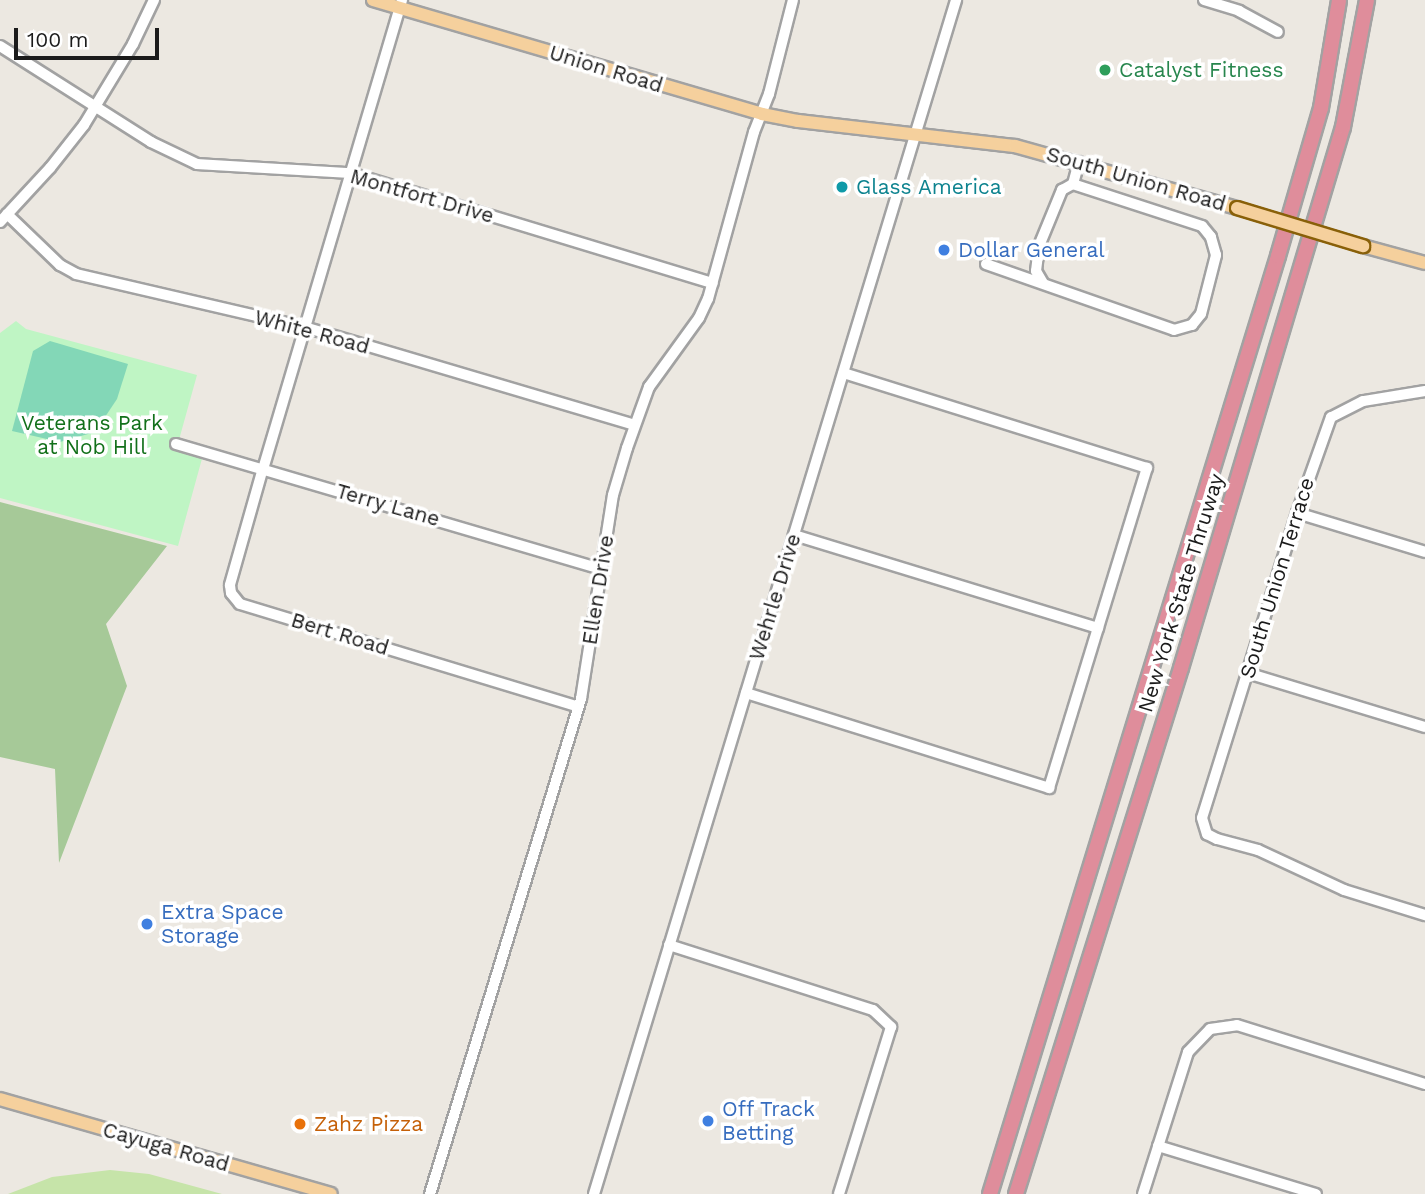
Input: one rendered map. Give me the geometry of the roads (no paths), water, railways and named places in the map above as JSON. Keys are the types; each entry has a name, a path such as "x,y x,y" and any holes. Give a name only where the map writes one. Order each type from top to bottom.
{"highway":[{"name":"New York State Thruway","path":"990,1194 1157,660 1278,256 1321,108 1339,0"},
{"name":"New York State Thruway","path":"1016,1194 1181,668 1339,141 1367,0"}],"main road":[{"name":"Union Road","path":"373,0 401,4 762,114 841,126"},
{"name":"South Union Road","path":"841,126 1015,146 1079,162 1425,264"},
{"name":"Cayuga Road","path":"0,1099 331,1194"}],"street":[{"path":"4,218 50,168 95,107 133,44 154,0"},
{"name":"Ellen Drive","path":"430,1194 578,708 613,495 634,425 649,387 699,318 713,283 793,0"},
{"name":"Wehrle Drive","path":"594,1194 956,0"},
{"path":"1204,0 1239,11 1278,32"},
{"name":"Bert Road","path":"401,4 262,468 230,585 231,593 240,604 578,708"},
{"name":"Montfort Drive","path":"0,46 151,142 197,164 350,173 713,283"},
{"path":"1043,284 1036,271 1039,246 1062,190 1073,184 1079,162"},
{"path":"986,264 1174,330 1192,325 1201,314 1216,255 1211,237 1202,226 1073,184"},
{"name":"White Road","path":"4,218 60,265 76,274 304,327 634,425"},
{"path":"746,693 1049,788 1147,468 843,373"},
{"name":"South Union Terrace","path":"1425,391 1363,401 1331,417 1297,513 1202,818 1207,834 1258,849 1344,890 1425,915"},
{"name":"Terry Lane","path":"176,444 600,569"},
{"path":"1297,513 1425,552"},
{"path":"794,535 1098,628"},
{"path":"1247,673 1425,726"},
{"path":"669,945 873,1010 891,1027 839,1194"},
{"path":"1143,1194 1188,1052 1202,1034 1219,1026 1237,1025 1425,1083"},
{"path":"1158,1146 1316,1194"}],"place":[{"name":"Catalyst Fitness","path":"1105,70"},
{"name":"Glass America","path":"842,187"},
{"name":"Dollar General","path":"944,250"},
{"name":"Extra Space Storage","path":"147,924"},
{"name":"Off Track Betting","path":"708,1121"},
{"name":"Zahz Pizza","path":"300,1124"}],"park label":[{"name":"Veterans Park at Nob Hill","path":"92,435"}]}
